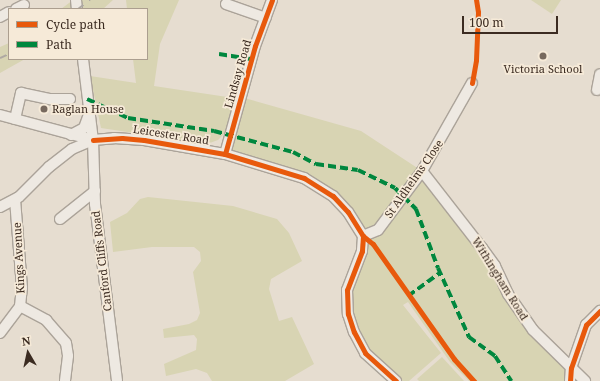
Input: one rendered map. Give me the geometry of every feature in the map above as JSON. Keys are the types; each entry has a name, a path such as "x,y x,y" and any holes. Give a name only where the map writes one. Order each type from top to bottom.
{"street":[{"name":"Lindsay Road","path":"226,154 255,46 272,0"},
{"path":"226,4 266,18"},
{"name":"Canford Cliffs Road","path":"83,60 93,140 95,191 117,381"},
{"path":"597,90 600,74"},
{"name":"St Aldhelms Close","path":"363,236 378,230 422,171 470,89"},
{"path":"15,119 21,93 50,99 70,99"},
{"path":"71,136 84,128 89,114"},
{"path":"0,115 71,136 93,140"},
{"name":"Leicester Road","path":"93,140 137,139 226,154 304,178 333,196 348,212 363,236"},
{"path":"0,207 15,200 57,159 78,146 93,140"},
{"name":"Withingham Road","path":"422,171 495,266 508,294 533,330 585,381"},
{"path":"60,219 95,191"},
{"name":"Kings Avenue","path":"0,333 20,306 22,288 15,200"},
{"path":"363,236 362,251 347,290 348,314 354,332 365,353 396,381"},
{"path":"20,306 46,320 66,343 68,356 65,381"},
{"path":"570,381 571,368 586,325 600,311"}],"shaded area":[{"path":"73,0 113,0 104,8 62,8"},
{"path":"126,0 179,0 160,44 154,86 234,98 225,133 218,140 207,144 101,128 90,76 136,83 133,60 148,60 148,8 127,8"},
{"path":"531,0 561,0 552,14"},
{"path":"8,43 8,60 23,60 0,73 0,47"},
{"path":"241,97 361,131 422,171 447,202 508,294 585,381 469,381 450,362 408,302 403,305 441,353 409,381 403,381 392,373 363,341 360,343 347,290 363,236 348,212 304,178 225,154"},
{"path":"148,197 233,206 277,219 289,233 302,261 271,279 269,289 279,321 292,317 314,364 285,381 212,381 207,373 196,369 166,376 164,364 196,350 197,339 194,335 164,338 163,329 189,324 197,320 200,313 193,272 201,261 200,252 194,247 152,247 113,252 110,222 127,213 140,199"},
{"path":"442,357 464,381 419,381 417,379"}],"railway":[{"path":"79,8 90,0"},
{"path":"0,58 8,54"}],"marked path":[{"path":"219,54 251,59"},
{"path":"87,99 128,118 214,131 293,152 316,164 358,170 395,188 416,209 438,268 469,337 495,356 511,381"},
{"path":"408,296 440,273"}],"cycle path":[{"path":"225,154 255,46 272,0"},
{"path":"472,83 476,60 478,12 476,0"},
{"path":"93,140 122,138 144,140 225,154 304,178 333,196 348,212 363,236 362,251 347,290 348,314 354,332 365,353 396,381"},
{"path":"363,236 373,244 454,359 474,381"},
{"path":"570,381 571,368 586,325 600,311"}],"place":[{"name":"Victoria School","path":"543,56"},
{"name":"Raglan House","path":"44,109"}]}
